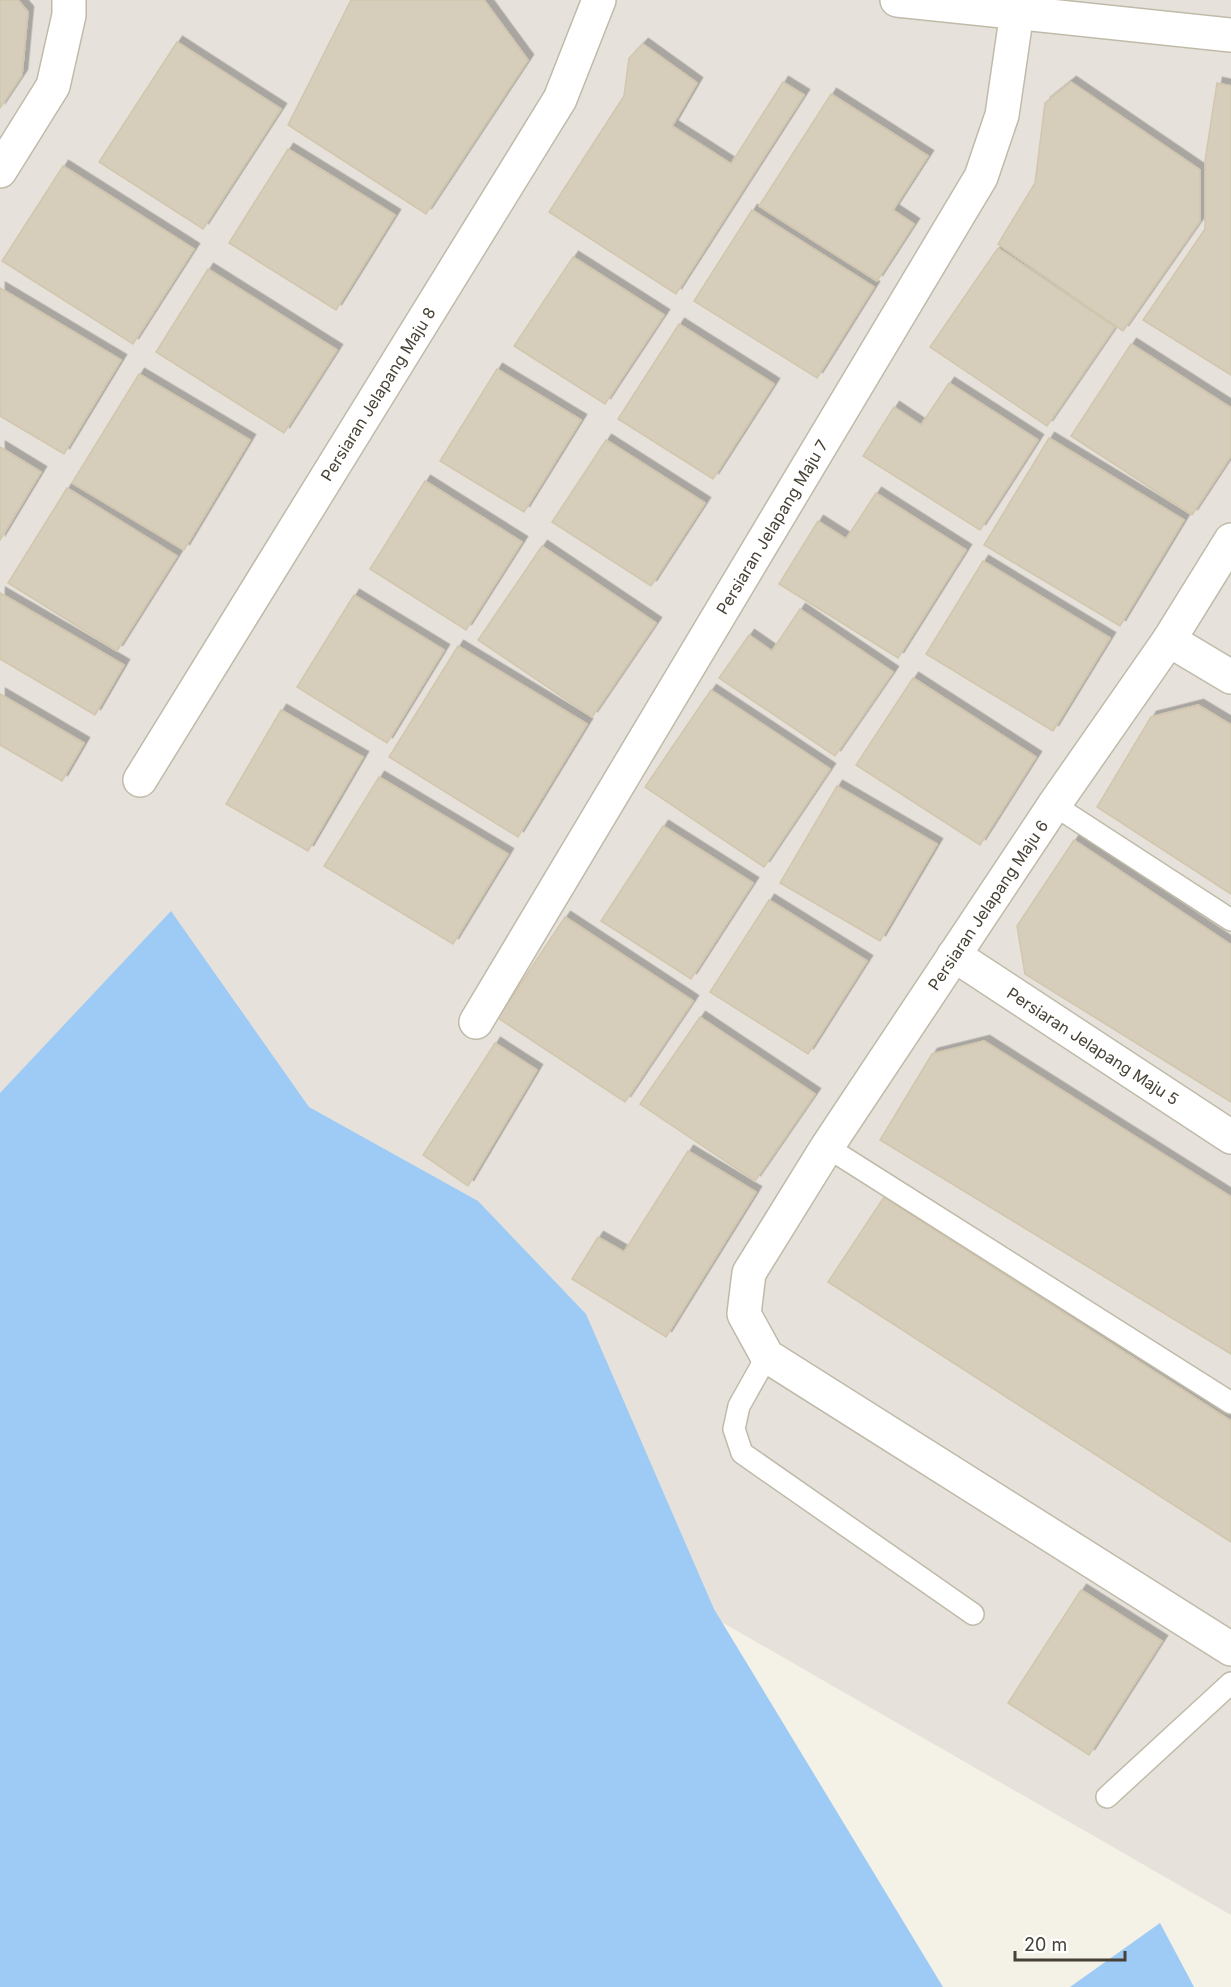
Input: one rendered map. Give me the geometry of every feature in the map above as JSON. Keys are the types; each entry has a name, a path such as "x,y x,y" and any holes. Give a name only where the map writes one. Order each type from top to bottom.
{"street":[{"path":"0,171 53,86 69,15 69,0"},
{"name":"Persiaran Jelapang Maju 8","path":"140,780 560,99 599,0"},
{"path":"897,0 1231,35"},
{"name":"Persiaran Jelapang Maju 7","path":"476,1022 981,177 1002,115 1017,12"},
{"name":"Persiaran Jelapang Maju 6","path":"767,1356 744,1314 748,1273 827,1147 1054,805 1169,640 1231,540"},
{"path":"1169,640 1231,677"},
{"name":"Persiaran Jelapang Maju 5","path":"954,955 1231,1137"},
{"path":"767,1356 1231,1649"}],"lane":[{"path":"1054,805 1231,920"},
{"path":"827,1147 1231,1403"},
{"path":"767,1356 739,1406 734,1429 742,1453 973,1614"},
{"path":"1107,1797 1231,1683"}],"shaded area":[{"path":"0,0 1231,0 1231,1915 0,1207"}],"water":[{"path":"171,911 309,1107 478,1201 586,1314 714,1609 943,1987 0,1987 0,1093"},
{"path":"1160,1923 1194,1987 1070,1987"}],"building":[{"path":"0,0 18,0 28,12 22,75 0,108"},
{"path":"351,0 484,0 528,60 426,214 288,125"},
{"path":"177,42 281,109 203,229 99,162"},
{"path":"643,44 697,83 672,126 731,164 783,82 804,95 676,294 549,212 624,96 629,58"},
{"path":"1071,82 1200,170 1200,221 1123,331 998,244 1035,183 1045,103"},
{"path":"1217,83 1231,86 1231,375 1143,320 1205,229 1205,161"},
{"path":"831,94 928,156 893,210 914,224 877,281 759,206"},
{"path":"288,149 395,215 336,310 229,243"},
{"path":"63,166 194,249 133,344 2,261"},
{"path":"752,210 874,287 817,378 694,301"},
{"path":"998,248 1115,327 1047,426 930,347"},
{"path":"573,257 664,315 605,404 514,346"},
{"path":"208,269 337,350 284,433 156,352"},
{"path":"0,288 121,360 64,454 0,416"},
{"path":"679,324 774,384 713,479 618,419"},
{"path":"1131,344 1231,408 1231,456 1192,515 1071,436"},
{"path":"497,369 581,420 524,512 440,461"},
{"path":"139,374 250,440 184,550 72,483"},
{"path":"949,383 1038,440 980,530 863,456 894,407 921,425"},
{"path":"1049,438 1184,520 1120,626 984,545"},
{"path":"606,440 705,503 651,586 552,522"},
{"path":"0,447 41,472 0,540"},
{"path":"425,481 522,542 466,630 370,569"},
{"path":"67,488 177,556 117,651 8,583"},
{"path":"876,493 966,550 898,658 779,584 818,521 846,539"},
{"path":"542,546 656,623 592,717 478,640"},
{"path":"983,561 1110,638 1053,731 926,654"},
{"path":"0,593 124,665 95,715 0,659"},
{"path":"354,595 444,650 387,743 297,687"},
{"path":"800,609 893,672 835,756 719,678 749,635 772,651"},
{"path":"458,646 587,724 518,837 389,757"},
{"path":"913,678 1036,757 980,845 856,765"},
{"path":"711,690 830,769 764,867 645,787"},
{"path":"0,694 84,743 62,781 0,745"},
{"path":"1198,705 1231,725 1231,894 1097,807 1151,717"},
{"path":"281,710 363,757 308,851 226,804"},
{"path":"379,777 508,854 453,944 324,866"},
{"path":"837,786 937,844 880,941 780,883"},
{"path":"663,826 753,883 691,979 601,921"},
{"path":"1074,840 1231,945 1231,1102 1025,974 1017,926"},
{"path":"769,900 867,961 808,1054 710,992"},
{"path":"565,917 693,1001 625,1102 498,1018"},
{"path":"700,1017 815,1094 755,1181 640,1104"},
{"path":"984,1041 1231,1197 1231,1354 880,1140 932,1054"},
{"path":"495,1043 537,1070 468,1186 423,1155"},
{"path":"688,1151 756,1192 666,1337 572,1279 598,1237 624,1252"},
{"path":"884,1197 1231,1421 1231,1542 828,1282"},
{"path":"1081,1590 1162,1641 1089,1755 1008,1703"}]}
